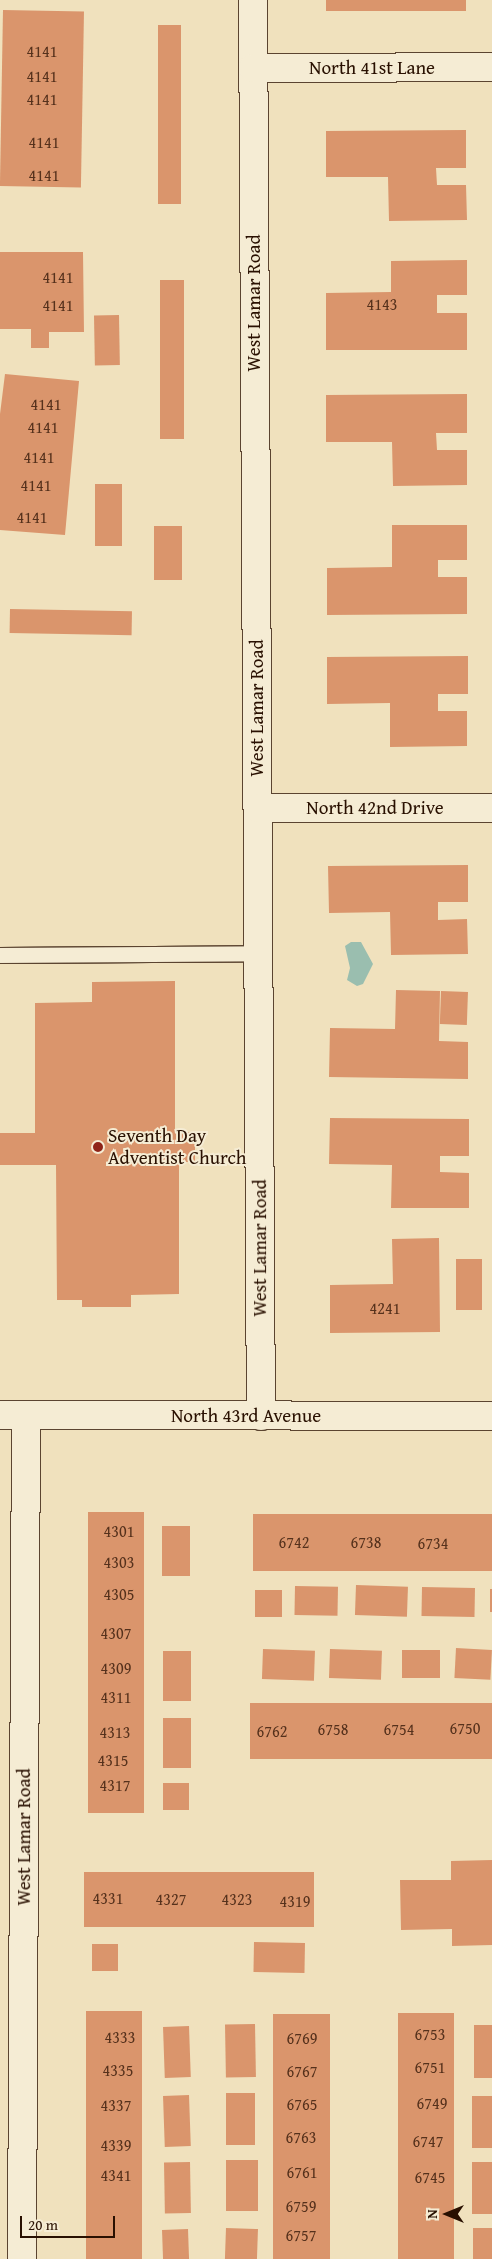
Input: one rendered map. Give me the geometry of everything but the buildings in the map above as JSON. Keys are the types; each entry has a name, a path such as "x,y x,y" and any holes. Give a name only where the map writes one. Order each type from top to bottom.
{"street":[{"name":"West Lamar Road","path":"253,0 261,1416"},
{"name":"North 41st Lane","path":"253,68 492,68"},
{"name":"North 42nd Drive","path":"258,808 492,808"},
{"name":"West Lamar Road","path":"13,1416 22,2259"},
{"name":"North 43rd Avenue","path":"13,1416 492,1416"}],"lane":[{"path":"0,955 259,953"}],"shaded area":[{"path":"351,942 361,942 373,964 363,984 357,986 347,980 350,968 345,946"}],"place":[{"name":"Seventh Day Adventist Church","path":"98,1147"}]}
